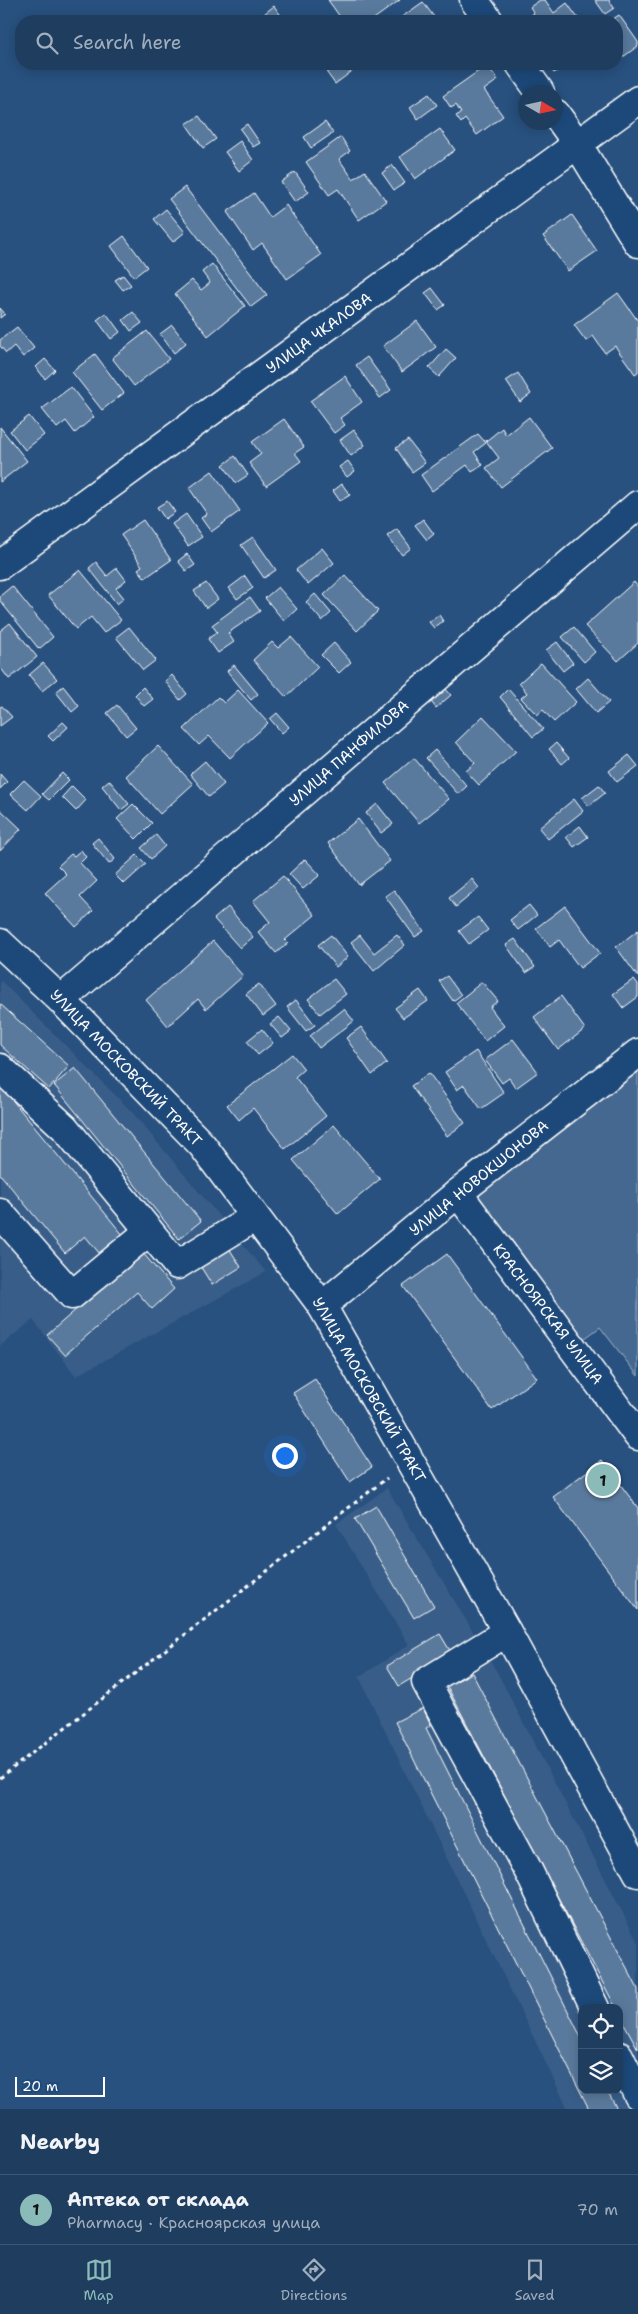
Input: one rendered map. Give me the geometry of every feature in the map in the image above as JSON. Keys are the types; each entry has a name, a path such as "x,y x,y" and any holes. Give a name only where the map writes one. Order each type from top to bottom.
{"street":[{"path":"474,0 485,15"},
{"path":"524,70 535,85"},
{"name":"УЛИЦА ЧКАЛОВА","path":"0,565 638,100"},
{"path":"563,124 638,243"},
{"name":"УЛИЦА ПАНФИЛОВА","path":"61,1000 638,505"},
{"name":"УЛИЦА МОСКОВСКИЙ ТРАКТ","path":"0,943 61,1000 202,1144 322,1306 507,1632 638,1873"},
{"name":"УЛИЦА НОВОКШОНОВА","path":"322,1306 458,1193 638,1053"},
{"path":"0,1068 65,1128 177,1265 255,1217"},
{"name":"КРАСНОЯРСКАЯ УЛИЦА","path":"458,1193 638,1436"},
{"path":"0,1213 72,1295 149,1231"},
{"path":"507,1632 426,1682 529,1872 593,2004"},
{"path":"623,2064 638,2095"}],"path":[{"path":"0,1778 410,1460"}],"shaded area":[{"path":"0,980 132,1112 266,1272 76,1376 33,1320 0,1346"},
{"path":"638,1066 638,1376 600,1327 584,1339 473,1193"},
{"path":"387,1488 496,1670 638,1942 638,2109 568,2109 359,1677 409,1645 336,1524"}],"building":[{"path":"328,0 400,0 379,15 339,15"},
{"path":"540,0 545,0 554,13 567,3 576,15 531,15 534,13 530,7"},
{"path":"595,0 609,0 614,8 605,14"},
{"path":"423,2 433,15 405,15"},
{"path":"274,6 281,15 265,15"},
{"path":"623,21 638,42 638,46 623,57"},
{"path":"331,70 354,70 335,84 327,73"},
{"path":"480,70 491,70 498,80 484,90 503,116 477,135 465,119 461,123 456,116 461,113 456,105 451,108 443,96"},
{"path":"429,94 437,105 418,119 410,107"},
{"path":"199,116 216,139 203,148 186,124"},
{"path":"325,122 333,133 311,148 304,137"},
{"path":"247,124 260,143 253,147 240,129"},
{"path":"440,129 455,150 415,179 400,157"},
{"path":"341,137 350,151 339,159 353,179 365,171 386,201 359,220 338,189 329,195 306,162"},
{"path":"240,141 253,160 239,171 225,152"},
{"path":"392,165 405,183 394,190 382,173"},
{"path":"295,172 309,192 295,202 281,182"},
{"path":"185,187 267,295 251,307 169,199"},
{"path":"254,193 270,217 286,205 321,255 287,279 262,243 253,250 227,212"},
{"path":"166,209 185,232 173,242 154,219"},
{"path":"572,215 597,251 568,271 543,236"},
{"path":"124,236 147,267 134,277 111,246"},
{"path":"212,264 245,306 208,336 175,294 192,280 201,290 210,283 202,272"},
{"path":"123,275 131,285 123,290 115,280"},
{"path":"432,288 445,305 438,310 425,293"},
{"path":"618,293 638,321 638,372 635,374 615,346 605,353 593,336 586,341 574,325"},
{"path":"0,308 5,314 0,318"},
{"path":"133,312 142,323 131,331 123,320"},
{"path":"106,313 120,332 111,339 97,320"},
{"path":"417,321 436,347 402,372 383,346"},
{"path":"172,325 186,343 174,353 160,334"},
{"path":"17,327 34,348 23,357 14,346 6,353 0,346 0,340"},
{"path":"147,331 169,359 134,386 112,358"},
{"path":"446,349 456,358 439,377 429,368"},
{"path":"95,354 124,393 102,410 72,372"},
{"path":"367,357 391,390 380,398 356,365"},
{"path":"45,359 55,370 45,379 36,367"},
{"path":"518,373 531,394 520,402 506,381"},
{"path":"345,376 362,402 340,418 345,425 334,433 310,401"},
{"path":"71,387 94,417 75,433 66,421 57,428 42,409"},
{"path":"29,416 44,435 25,450 10,431"},
{"path":"529,417 552,448 501,487 486,468 499,458 486,441 502,428 506,435"},
{"path":"284,419 304,447 295,453 301,461 266,486 249,463 261,454 252,442"},
{"path":"0,427 27,461 0,482"},
{"path":"354,430 365,445 351,456 340,440"},
{"path":"478,434 486,443 474,452 483,465 472,472 467,465 432,491 421,475"},
{"path":"408,440 425,463 412,472 396,448"},
{"path":"235,456 248,475 236,483 223,465"},
{"path":"348,461 355,471 347,477 339,467"},
{"path":"212,471 240,511 211,532 201,518 207,514 189,488"},
{"path":"342,484 350,495 340,501 333,491"},
{"path":"167,501 175,512 165,519 157,507"},
{"path":"186,514 202,537 188,546 172,524"},
{"path":"423,519 434,534 427,540 415,525"},
{"path":"143,520 171,560 145,578 138,569 142,566 121,535"},
{"path":"397,529 411,548 402,555 387,536"},
{"path":"253,537 276,570 264,578 241,545"},
{"path":"322,548 334,563 308,585 296,570"},
{"path":"187,554 195,565 186,571 178,561"},
{"path":"96,562 107,576 117,568 126,580 116,588 124,598 117,604 89,568"},
{"path":"80,570 121,620 104,633 91,617 76,629 48,595"},
{"path":"345,575 378,611 357,631 324,595"},
{"path":"245,576 253,588 237,599 229,588"},
{"path":"634,582 638,587 638,643 618,661 585,626"},
{"path":"206,583 218,599 206,608 194,591"},
{"path":"12,586 53,637 39,649 0,601 0,596"},
{"path":"278,587 297,609 284,621 265,598"},
{"path":"315,594 331,613 322,621 306,602"},
{"path":"250,597 260,611 228,633 234,642 218,653 208,639 217,632 212,625"},
{"path":"439,615 443,621 434,628 429,622"},
{"path":"10,623 37,657 9,679 0,667 0,631"},
{"path":"129,627 156,660 143,670 116,637"},
{"path":"574,627 595,652 584,662 562,637"},
{"path":"291,637 318,667 286,697 253,660 272,642 278,648"},
{"path":"557,642 573,663 563,671 546,650"},
{"path":"334,643 351,662 339,673 321,655"},
{"path":"43,663 57,679 42,691 29,675"},
{"path":"541,663 576,702 554,722 543,710 537,715 521,698 527,693 519,683"},
{"path":"234,665 258,694 251,700 227,671"},
{"path":"172,675 187,694 180,700 165,681"},
{"path":"588,678 609,702 596,713 576,689"},
{"path":"63,686 79,706 72,712 56,692"},
{"path":"143,687 153,699 144,706 135,695"},
{"path":"444,687 451,695 436,708 429,699"},
{"path":"508,689 543,729 533,737 500,697"},
{"path":"238,690 268,723 230,758 209,736 199,745 184,729 218,697 224,703"},
{"path":"117,705 136,728 126,736 107,713"},
{"path":"2,706 12,717 0,726 0,707"},
{"path":"277,713 289,727 282,733 270,719"},
{"path":"483,716 516,751 479,785 466,771 475,763 456,742"},
{"path":"63,722 68,727 53,741 48,736"},
{"path":"556,743 569,758 562,764 549,749"},
{"path":"158,746 193,784 160,814 126,776"},
{"path":"435,750 467,786 458,794 426,758"},
{"path":"629,755 638,766 617,782 609,771"},
{"path":"414,758 449,799 419,823 385,783"},
{"path":"205,761 224,784 209,797 190,774"},
{"path":"62,773 69,780 49,800 42,794"},
{"path":"0,774 7,782 0,789"},
{"path":"24,780 41,796 28,810 10,794"},
{"path":"109,780 129,804 121,810 102,786"},
{"path":"599,785 605,793 589,806 582,798"},
{"path":"72,786 86,800 76,811 62,797"},
{"path":"574,799 583,811 548,839 539,828"},
{"path":"133,804 152,823 136,839 117,819"},
{"path":"377,804 393,824 381,833 366,813"},
{"path":"0,809 21,829 0,851"},
{"path":"358,819 390,861 359,885 328,843"},
{"path":"580,826 588,837 574,847 566,837"},
{"path":"156,835 165,846 151,859 141,848"},
{"path":"98,838 115,859 109,864 92,843"},
{"path":"81,850 86,857 80,863 97,881 80,897 93,911 76,927 45,893 66,874 58,866 71,854 74,856"},
{"path":"137,855 146,864 124,884 115,875"},
{"path":"305,859 320,875 303,889 289,874"},
{"path":"283,876 315,915 285,940 288,943 276,953 258,932 270,922 253,901"},
{"path":"472,879 479,888 456,907 449,898"},
{"path":"394,890 424,931 415,937 385,896"},
{"path":"529,905 537,915 518,930 510,920"},
{"path":"565,906 600,953 580,968 559,940 550,947 536,928"},
{"path":"228,907 253,937 240,948 214,919"},
{"path":"478,917 488,930 469,944 459,931"},
{"path":"638,930 638,977 616,947"},
{"path":"331,935 348,957 336,967 318,945"},
{"path":"360,935 374,953 397,935 405,945 374,971 351,942"},
{"path":"515,939 535,967 526,973 506,945"},
{"path":"213,941 243,976 206,1009 198,999 168,1026 146,1000"},
{"path":"447,976 461,995 453,1001 439,981"},
{"path":"334,979 346,994 320,1014 308,999"},
{"path":"634,979 638,984 638,997 623,1008 613,994"},
{"path":"482,982 498,1001 490,1007 504,1026 485,1041 456,1003"},
{"path":"259,984 276,1006 263,1016 246,994"},
{"path":"420,990 428,1001 403,1018 395,1008"},
{"path":"561,996 585,1029 558,1050 534,1017"},
{"path":"296,1000 315,1025 306,1031 287,1007"},
{"path":"0,1004 69,1066 49,1089 0,1045"},
{"path":"344,1009 354,1021 319,1048 310,1036"},
{"path":"279,1017 291,1031 282,1038 270,1024"},
{"path":"361,1027 387,1063 372,1075 346,1038"},
{"path":"262,1029 273,1043 258,1055 247,1041"},
{"path":"513,1039 538,1072 516,1088 509,1078 502,1083 485,1060"},
{"path":"476,1051 504,1093 481,1109 464,1085 457,1090 445,1072"},
{"path":"292,1054 304,1069 295,1077 326,1116 285,1149 253,1108 239,1120 227,1105"},
{"path":"75,1068 201,1221 179,1239 54,1085"},
{"path":"429,1073 465,1123 447,1136 411,1086"},
{"path":"0,1085 123,1235 100,1254 85,1236 65,1253 0,1174"},
{"path":"334,1125 380,1179 338,1214 293,1160"},
{"path":"227,1245 241,1267 212,1285 199,1264"},
{"path":"142,1252 174,1289 152,1309 137,1292 65,1355 47,1335"},
{"path":"447,1254 537,1378 492,1410 403,1286"},
{"path":"315,1379 372,1467 350,1482 293,1393"},
{"path":"602,1460 638,1508 638,1610 553,1497"},
{"path":"376,1506 434,1606 414,1618 355,1519"},
{"path":"440,1634 452,1654 399,1686 387,1666"},
{"path":"472,1673 638,1989 638,2049 623,2021 623,2004 614,2004 447,1686"},
{"path":"423,1708 431,1725 426,1728 578,2031 578,2087 395,1722"},
{"path":"581,2094 609,2094 617,2109 589,2109"}],"place":[{"name":"Аптека от склада","path":"603,1480"}]}
